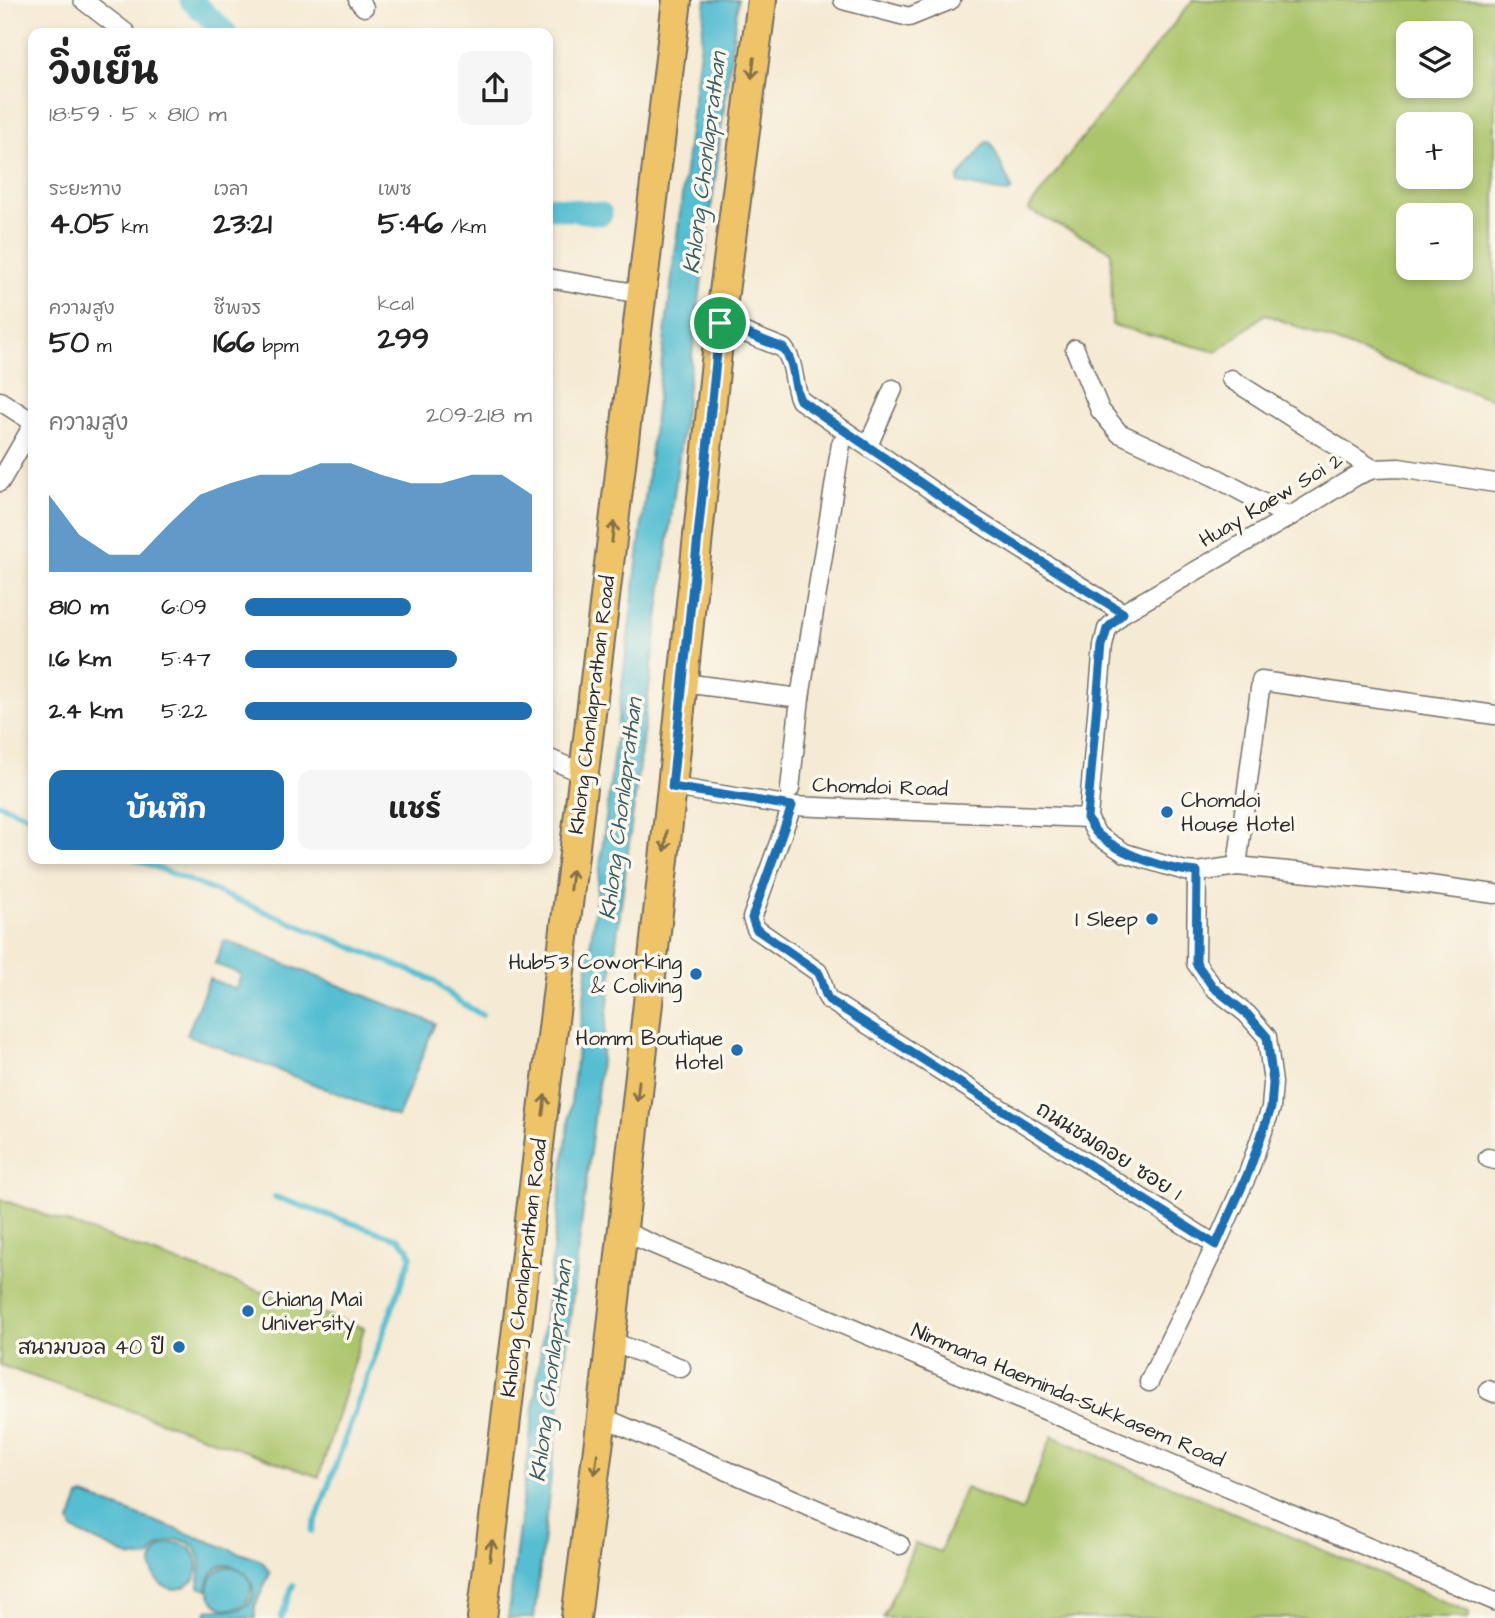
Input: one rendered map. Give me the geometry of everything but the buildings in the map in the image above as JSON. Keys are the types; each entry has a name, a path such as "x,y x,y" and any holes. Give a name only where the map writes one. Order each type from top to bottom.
{"main road":[{"name":"Khlong Chonlaprathan Road","path":"482,1618 677,0"},
{"path":"576,1618 602,1417 720,323 762,0"}],"street":[{"path":"83,0 120,28"},
{"path":"843,0 872,4 889,14 909,18 951,0"},
{"path":"553,279 641,294"},
{"path":"720,323 783,348 790,357 800,400 966,514 1123,613 1107,629 1102,646 1087,818 1097,835 1125,853 1185,871 1197,872 1237,866 1495,894"},
{"path":"1075,349 1100,410 1119,433 1215,477 1289,517"},
{"path":"1231,379 1373,469"},
{"path":"868,446 893,389"},
{"path":"0,401 28,421"},
{"path":"0,482 28,433"},
{"name":"ถนนชมดอย ซอย 1","path":"841,444 800,698 791,798 752,918 756,929 818,972 822,978 823,992 829,1000 1216,1245"},
{"name":"Huay Kaew Soi 2","path":"1123,613 1356,476 1373,469 1399,468 1495,482"},
{"path":"1237,866 1261,681 1495,715"},
{"path":"683,683 800,698"},
{"path":"553,760 584,774"},
{"name":"Chomdoi Road","path":"672,787 791,798 1087,818"},
{"path":"1149,1382 1249,1171 1271,1108 1273,1083 1267,1037 1247,1014 1213,987 1196,963 1197,872"},
{"name":"Nimmana Haeminda-Sukkasem Road","path":"622,1231 1495,1601"},
{"path":"610,1341 681,1368"},
{"path":"602,1417 900,1545"}],"green space":[{"path":"1193,0 1495,0 1495,400 1265,314 1217,352 1112,325 1111,251 1028,210"},
{"name":"สนามบอล 40 ปี","path":"0,1199 364,1328 319,1477 0,1365"},
{"path":"1052,1436 1469,1612 1469,1618 883,1618 915,1543 940,1552 965,1488 1022,1511"}],"water":[{"name":"Khlong Chonlaprathan","path":"706,0 738,0 603,1044 534,1618 508,1618"},
{"path":"986,142 991,143 1012,189 1008,193 959,183 958,179"},
{"path":"224,940 435,1023 398,1117 187,1035 209,979 236,989 241,974 215,964"},
{"path":"84,1495 262,1561 270,1573 255,1606 255,1618 206,1616 207,1610 240,1609 251,1600 253,1590 250,1579 231,1566 221,1566 212,1574 207,1590 199,1587 201,1562 190,1544 169,1541 155,1550 150,1557 132,1558 73,1530 70,1522 79,1497"},
{"path":"175,1543 191,1550 198,1566 191,1582 175,1589 159,1582 152,1566 159,1550"},
{"path":"230,1567 245,1573 251,1588 245,1603 230,1609 215,1603 209,1588 215,1573"}],"waterway":[{"path":"191,0 221,28"},
{"path":"553,208 601,214"},
{"path":"0,804 28,816"},
{"path":"148,864 433,980 458,1001 482,1015"},
{"path":"275,1197 399,1239 408,1248 411,1256 312,1531"},
{"path":"281,1618 293,1585"}],"place":[{"name":"Chomdoi House Hotel","path":"1167,812"},
{"name":"I Sleep","path":"1152,919"},
{"name":"Hub53 Coworking & Coliving","path":"696,974"},
{"name":"Homm Boutique Hotel","path":"737,1050"},
{"name":"Chiang Mai University","path":"248,1311"},
{"name":"สนามบอล 40 ปี","path":"179,1347"}],"route":[{"path":"720,323 783,348 790,357 800,400 966,514 1123,613 1107,629 1102,646 1087,818 1097,835 1125,853 1197,872 1196,963 1213,987 1247,1014 1267,1037 1273,1083 1271,1108 1249,1171 1216,1245 829,1000 823,992 822,978 818,972 756,929 752,918 792,806 672,787 720,323"}]}
